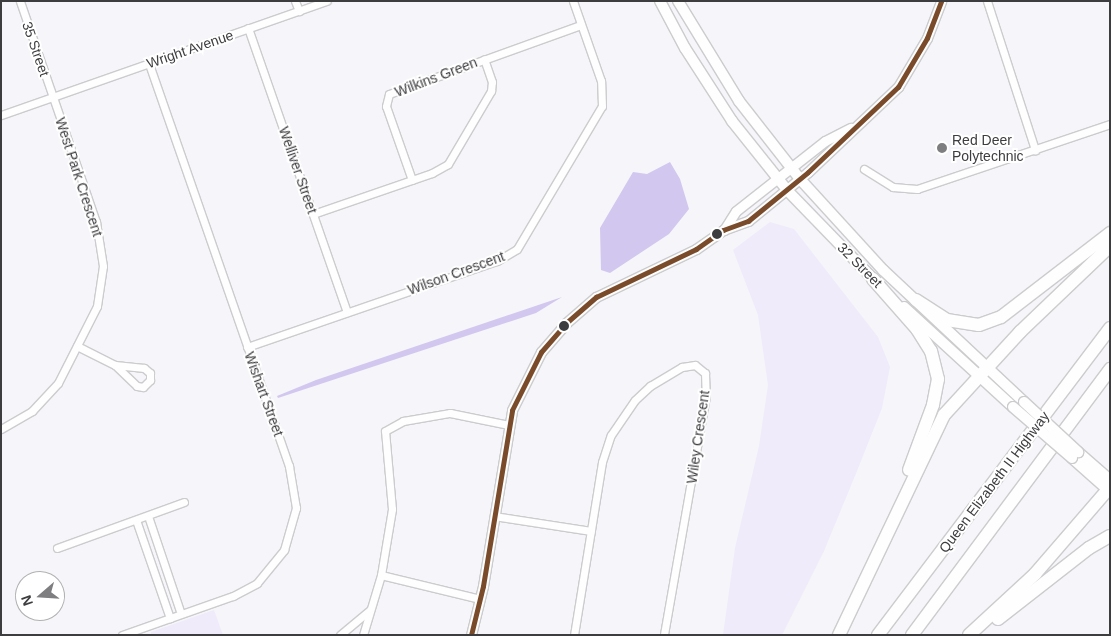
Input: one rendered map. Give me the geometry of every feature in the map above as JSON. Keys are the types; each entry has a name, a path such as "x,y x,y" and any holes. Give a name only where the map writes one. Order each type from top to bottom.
{"highway":[{"path":"916,300 948,320 979,326 1002,317 1110,233"},
{"path":"839,635 944,415 961,393 985,372 1020,332 1110,246"},
{"path":"873,279 917,329 931,351 938,379 933,405 892,522"},
{"name":"Queen Elizabeth II Highway","path":"878,635 1110,328"},
{"name":"Queen Elizabeth II Highway","path":"912,635 1110,369"},
{"path":"969,635 1036,574 1102,500 1109,487"},
{"path":"978,635 1082,553 1110,536"}],"main road":[{"name":"32 Street","path":"660,1 715,97 787,190 873,279 1024,402 1109,487"},
{"name":"32 Street","path":"678,1 734,93 791,169 883,270 916,300 985,372 1013,407 1075,455"}],"street":[{"name":"35 Street","path":"20,1 53,97"},
{"path":"295,1 298,11"},
{"name":"Wright Avenue","path":"1,115 326,1"},
{"name":"Wilson Crescent","path":"247,347 497,261 521,244 602,106 602,87 573,1"},
{"path":"471,635 480,599 509,425 519,392 535,361 572,317 596,297 696,249 723,230 748,221 800,179 898,87 912,66 934,25 940,1"},
{"path":"986,1 1035,150"},
{"name":"Wilkins Green","path":"412,180 386,106 387,97 395,90 581,25"},
{"name":"Welliver Street","path":"248,28 347,312"},
{"name":"Wilkins Green","path":"313,214 442,168 456,153 491,91 492,82 484,59"},
{"name":"Wishart Street","path":"122,635 233,596 257,583 279,559 292,529 296,508 293,478 149,63"},
{"name":"West Park Crescent","path":"1,429 19,421 49,395 77,346 99,298 102,248 96,222 53,97"},
{"path":"723,230 736,211 825,142 857,124"},
{"path":"864,169 893,187 906,190 1035,150 1110,124"},
{"path":"77,346 115,365 137,386 144,386 150,380 150,373 144,368 115,365"},
{"name":"Wiley Crescent","path":"574,635 602,462 621,417 650,386 689,365 701,368 704,373 706,396 664,635"},
{"path":"363,635 381,575 392,509 385,431 403,421 450,413 509,425"},
{"path":"57,548 184,502"},
{"path":"148,516 181,614"},
{"path":"494,516 590,531"},
{"path":"136,520 170,618"},
{"path":"381,575 480,599"},
{"path":"340,635 369,611"}],"shaded area":[{"path":"670,162 680,179 689,209 669,234 610,273 601,270 600,228 633,172 647,174"},
{"path":"770,222 794,229 878,337 890,367 882,408 857,471 824,551 782,635 723,635 735,548 759,446 768,385 758,315 733,250"},
{"path":"562,297 536,313 278,398 277,396 316,380"},
{"path":"214,610 223,635 151,635 151,632"}],"transit line":[{"path":"471,635 483,586 512,410 541,352 566,323 596,297 696,249 723,230 748,221 808,172 898,87 927,38 941,1"}],"place":[{"name":"Red Deer Polytechnic","path":"942,148"}]}
